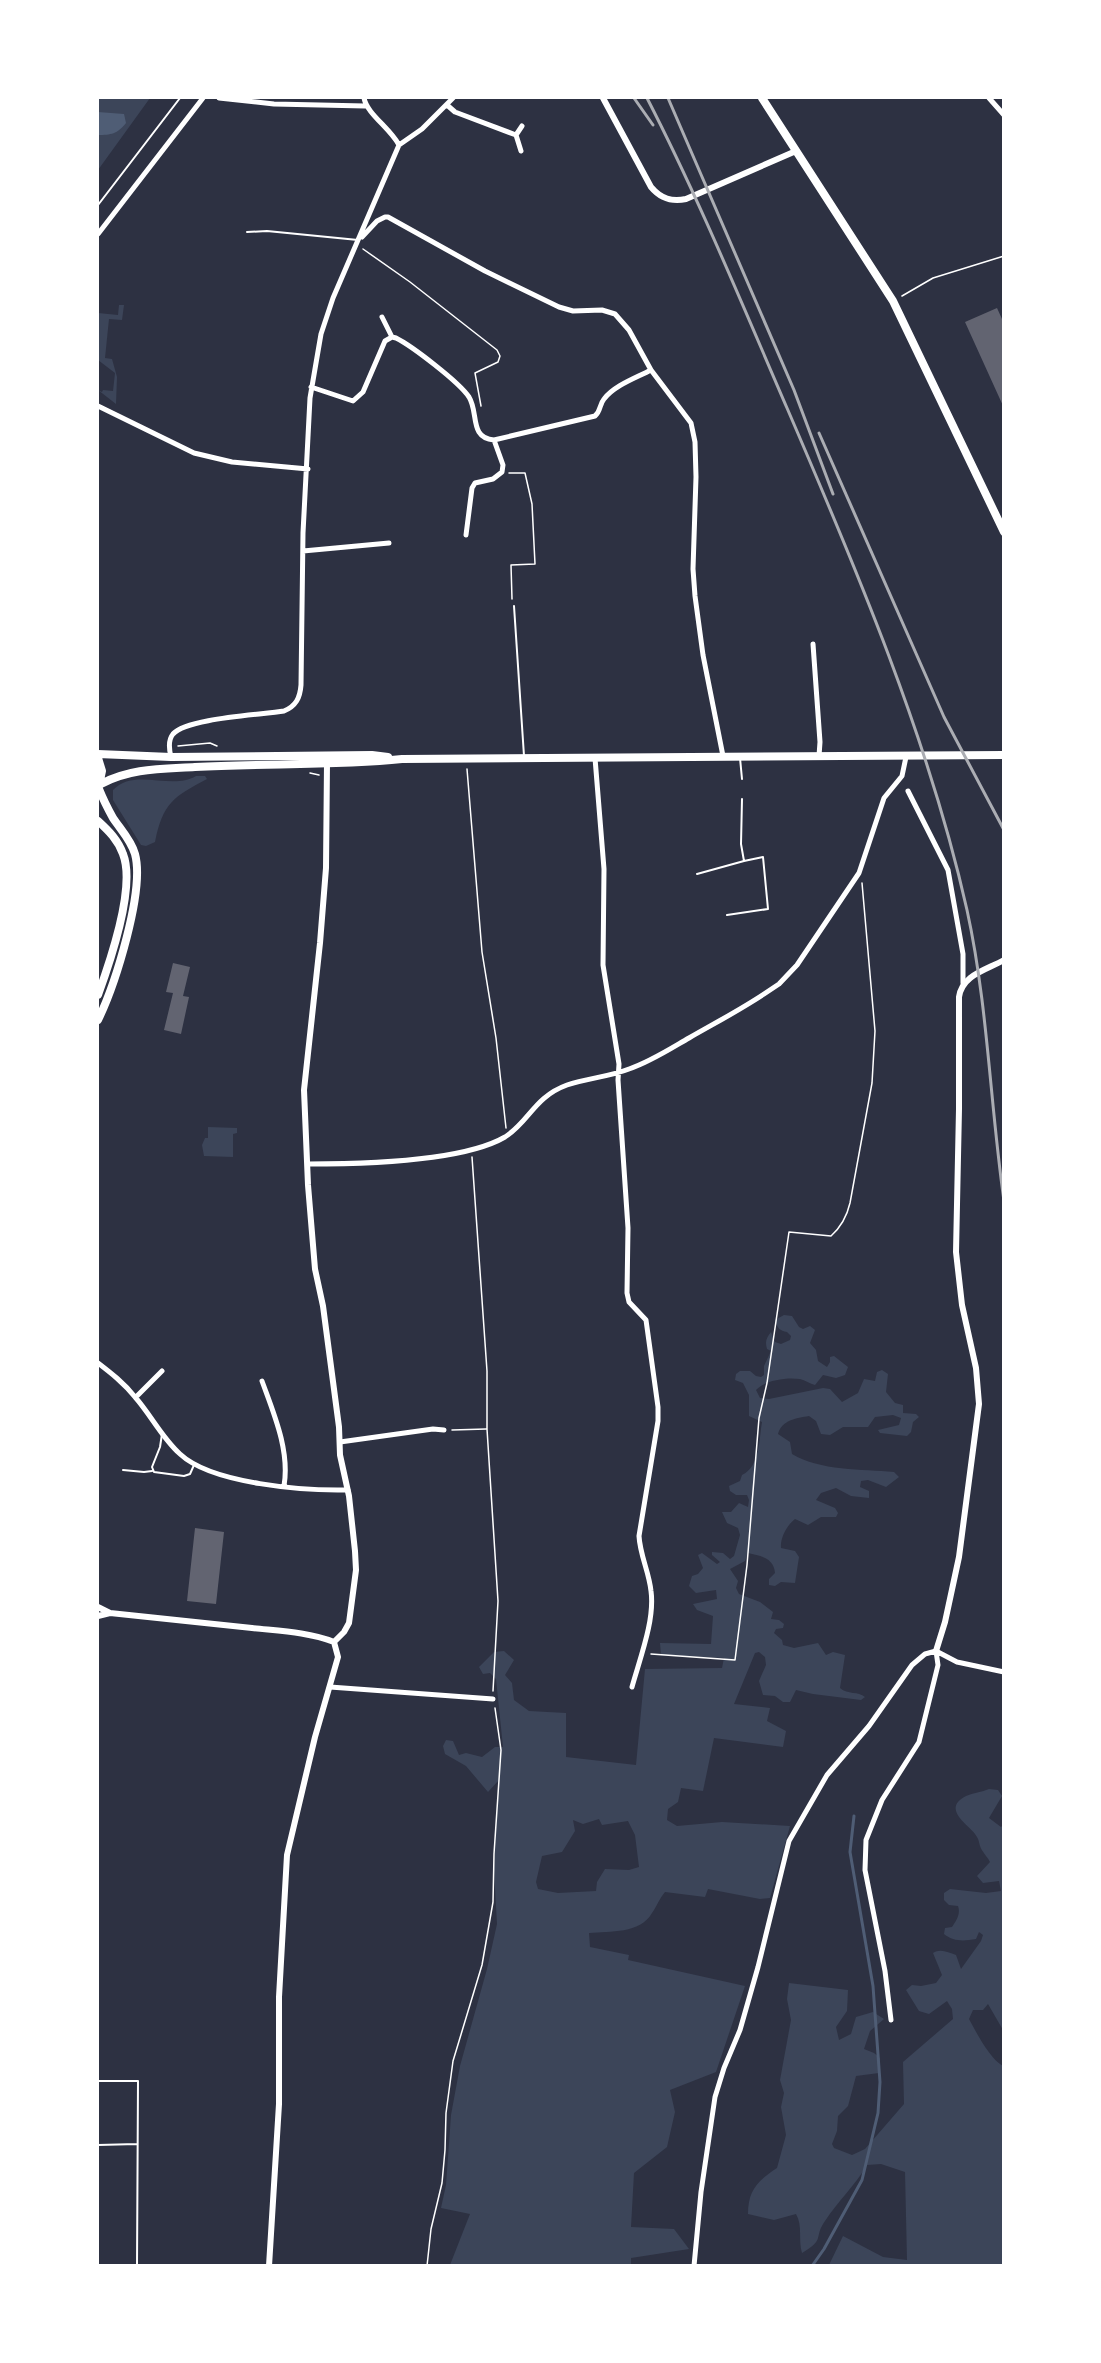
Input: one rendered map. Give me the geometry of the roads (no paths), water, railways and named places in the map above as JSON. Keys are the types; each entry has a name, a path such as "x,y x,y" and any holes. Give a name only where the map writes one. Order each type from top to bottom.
{"main road":[{"path":"762,98 893,301 1004,532"},
{"path":"98,1020 121,961 136,883 137,865 129,841 111,814 99,788 102,771 98,756 372,755 402,759"},
{"path":"99,788 124,773 251,764 368,763 402,759 999,755"},
{"path":"98,822 114,837 126,865 127,876 118,929 98,995"}],"street":[{"path":"98,234 203,98"},
{"path":"219,98 274,104 365,106"},
{"path":"364,98 365,106 394,136 399,145"},
{"path":"171,757 169,747 174,732 209,721 284,711 292,708 297,702 301,685 303,551 311,387 325,321 399,145 422,129 453,98"},
{"path":"603,98 654,191 667,199 686,199 796,151"},
{"path":"989,98 1004,115"},
{"path":"447,105 455,112 516,135"},
{"path":"520,151 516,135 522,126"},
{"path":"357,243 377,221 385,217 484,271 558,307 573,311 609,311 621,319 629,330 651,370 687,416 693,430 696,477 693,569 695,596 703,655 723,756"},
{"path":"382,317 392,337 401,340 462,389 471,402 478,432 485,438 494,440 595,416 599,413 604,398 627,382 651,370"},
{"path":"311,387 352,401 359,397 385,341 392,337"},
{"path":"98,406 194,453 232,462 308,469"},
{"path":"466,535 472,488 475,483 499,477 502,472 503,465 494,440"},
{"path":"303,551 389,543"},
{"path":"813,644 819,756"},
{"path":"308,1164 380,1162 446,1154 494,1143 507,1136 532,1108 553,1092 568,1085 618,1073 645,1063 738,1011 779,984 797,965 859,873 884,798 900,779 906,766 906,757"},
{"path":"595,758 604,869 603,965 619,1064 628,1228 627,1293 629,1302 646,1320 658,1407 658,1421 639,1536 652,1599 651,1610 632,1687"},
{"path":"327,763 326,868 304,1090 315,1269 324,1317 342,1466 354,1531 356,1570 349,1623 344,1632 334,1641"},
{"path":"891,2020 885,1971 864,1870 866,1840 882,1800 919,1742 938,1665 936,1651 945,1622 959,1557 975,1449 979,1404 976,1368 962,1305 956,1252 959,1006 963,983 963,954 948,870 908,791"},
{"path":"963,983 1004,960"},
{"path":"98,1363 124,1384 162,1433 194,1465 225,1476 307,1490 348,1490"},
{"path":"136,1397 162,1371"},
{"path":"262,1382 274,1413 285,1458 284,1486"},
{"path":"340,1442 433,1429 444,1430"},
{"path":"98,1607 110,1613"},
{"path":"98,1616 110,1613 298,1633 334,1641"},
{"path":"269,2265 279,2104 279,1997 285,1869 301,1794 338,1656 334,1641"},
{"path":"694,2265 715,2097 740,2030 789,1841 796,1825 827,1774 868,1726 912,1665 925,1654 936,1651 957,1662 1004,1672"},
{"path":"330,1687 493,1699"}],"lane":[{"path":"98,205 180,98"},
{"path":"247,232 267,231 357,243"},
{"path":"514,606 524,758"},
{"path":"740,756 742,779"},
{"path":"742,799 741,844 744,861"},
{"path":"697,874 763,857 768,909 727,915"},
{"path":"153,1471 162,1433"},
{"path":"123,1470 153,1471 184,1476 190,1474 194,1465"},
{"path":"98,2081 138,2081 137,2265"},
{"path":"98,2145 138,2144"}],"waterway":[{"path":"812,2266 824,2249 862,2180 878,2113 880,2082 873,1986 850,1852 854,1816"}],"railway":[{"path":"634,98 653,125"},
{"path":"647,98 720,252 839,530 889,655 933,782 951,846 974,946 1004,1201"},
{"path":"668,98 794,390 833,494"},
{"path":"819,433 944,717 1004,830"}]}
